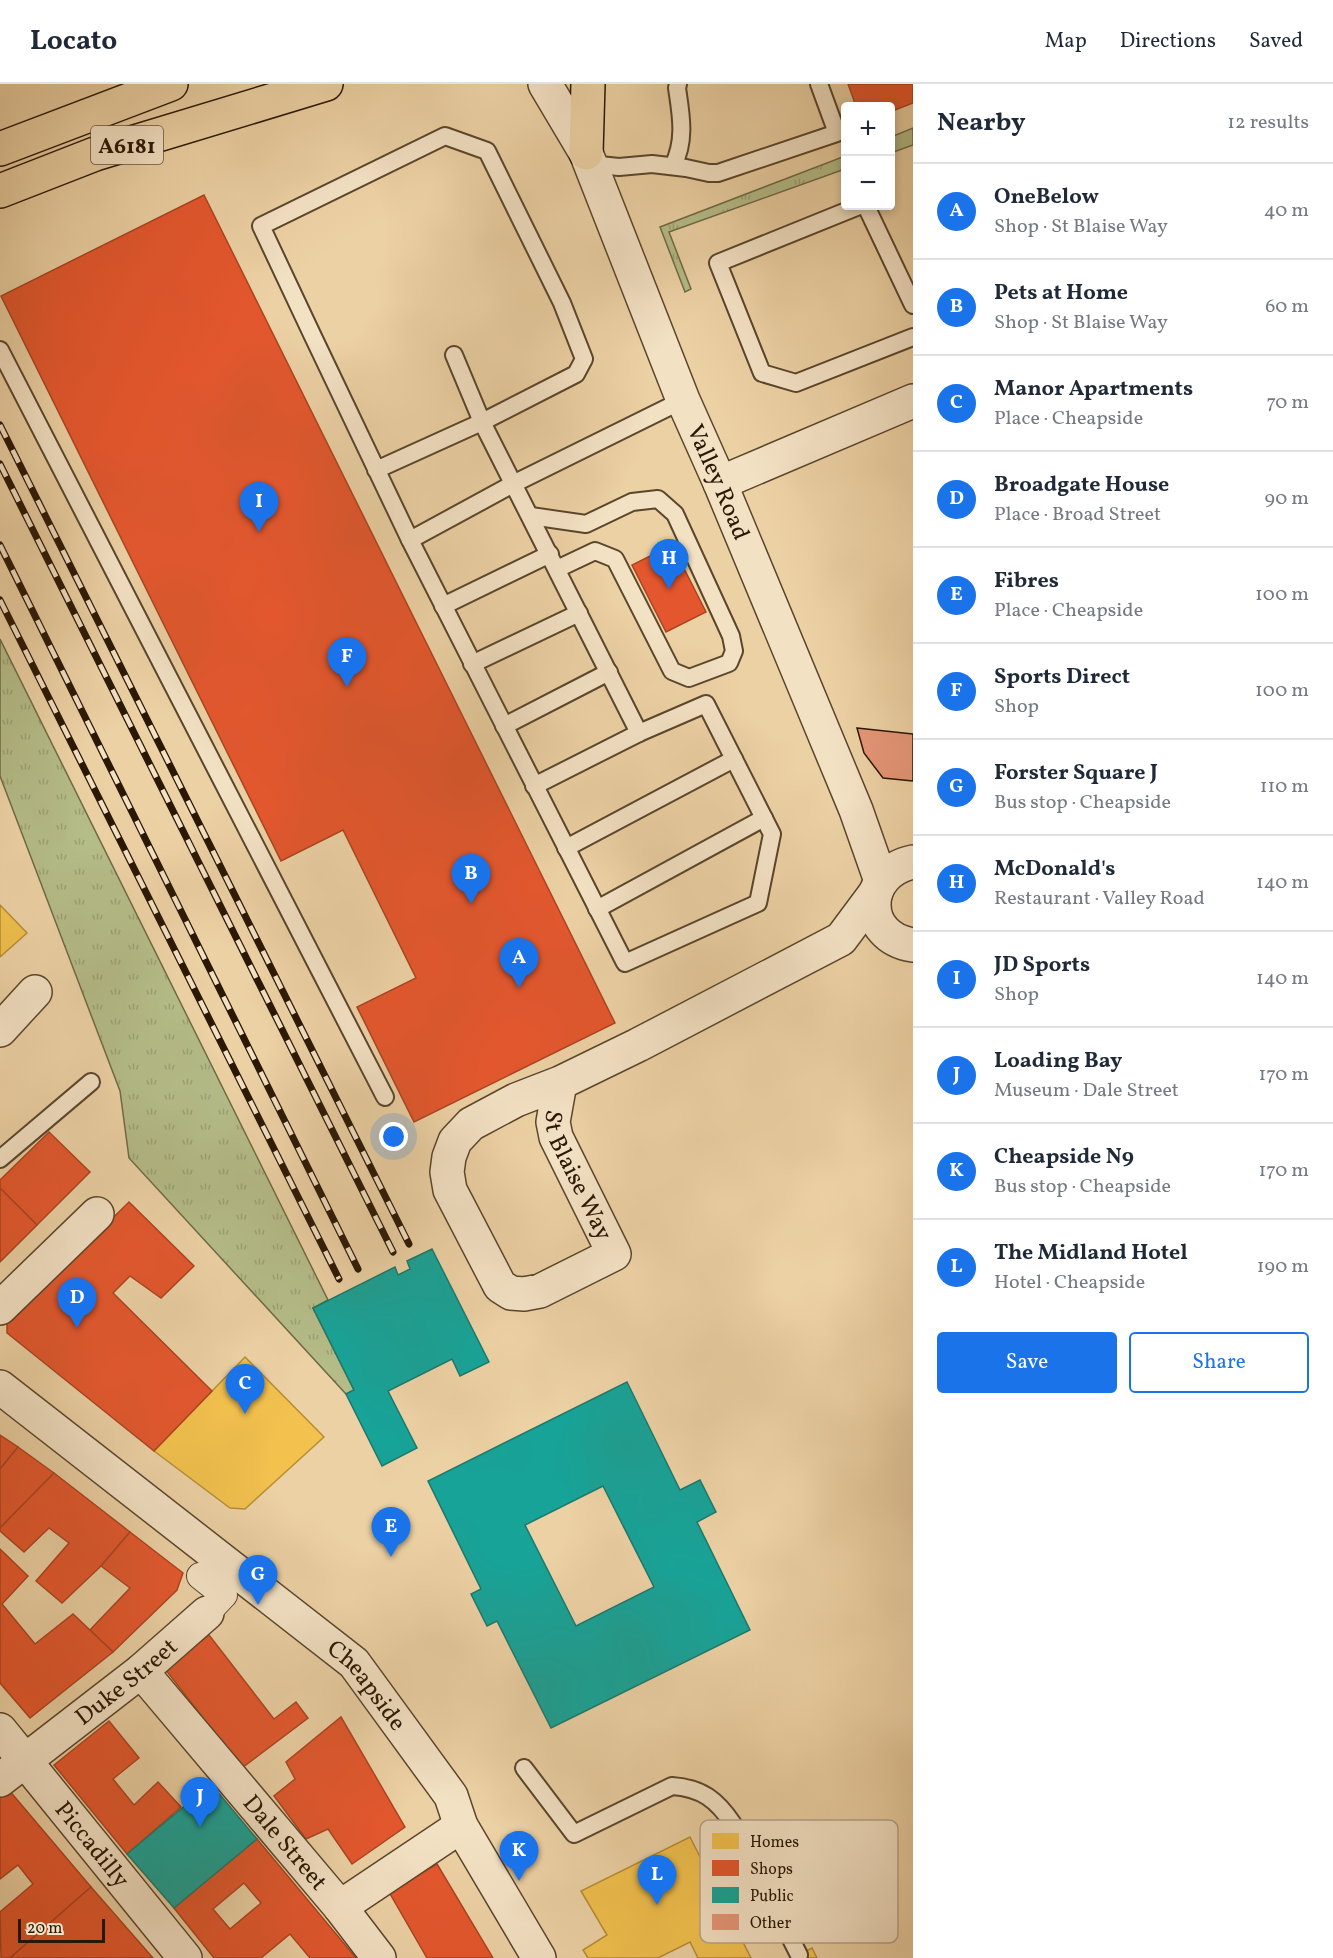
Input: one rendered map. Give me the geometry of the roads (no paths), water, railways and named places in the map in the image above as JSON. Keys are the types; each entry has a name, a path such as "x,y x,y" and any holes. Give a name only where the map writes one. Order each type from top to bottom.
{"main road":[{"name":"A6181","path":"0,149 171,84"},
{"name":"A6181","path":"0,191 95,154 326,84"},
{"path":"588,84 588,158"}],"street":[{"name":"Valley Road","path":"545,84 588,158"},
{"name":"Valley Road","path":"569,84 588,158 683,400 720,483 856,810 878,886 874,907 878,921 886,933 909,945"},
{"path":"720,483 913,401"},
{"path":"856,810 913,862"},
{"name":"St Blaise Way","path":"560,1083 553,1122 556,1137 614,1254 540,1291 525,1294 511,1293 500,1286 491,1272 450,1190 447,1172 449,1157 455,1141 471,1124 516,1100 560,1083 688,1020 841,939 889,871 901,864 913,862"},
{"name":"St Blaise Way","path":"841,939 909,945"},
{"path":"0,1030 35,992"},
{"path":"0,1308 97,1214"},
{"name":"Cheapside","path":"0,1387 354,1664 451,1796 461,1826 539,1958"},
{"name":"Duke Street","path":"0,1780 141,1671 207,1613 224,1594 200,1576"},
{"name":"Dale Street","path":"141,1671 340,1907 379,1958"},
{"name":"Piccadilly","path":"0,1730 185,1958"},
{"path":"340,1907 461,1826"}],"lane":[{"path":"673,166 678,157 683,130 678,84"},
{"path":"588,158 619,167 652,164 718,173 837,133 819,84"},
{"path":"376,470 482,422 576,374 584,359 562,303 487,151 445,136 261,226 376,470 410,540 534,786 625,963 758,903 772,834 706,704 639,733 534,786"},
{"path":"850,210 718,263 762,373 796,383 913,337"},
{"path":"868,210 913,305"},
{"path":"0,350 385,1097"},
{"path":"454,355 482,422 639,733"},
{"path":"410,540 515,484 683,400"},
{"path":"443,606 554,562 595,551 615,558 672,671 689,678 729,663 734,651 731,636 675,514 658,499 632,502 586,524 531,516"},
{"path":"472,664 579,613"},
{"path":"504,726 609,672"},
{"path":"566,848 734,759"},
{"path":"597,909 764,818"},
{"path":"0,1159 91,1083"},
{"path":"525,1768 574,1834 672,1786 688,1787 711,1799 723,1809 730,1820"},
{"path":"793,1943 799,1955"}],"railway":[{"path":"0,425 409,1244"},
{"path":"0,464 393,1252"},
{"path":"0,545 358,1269"},
{"path":"0,600 339,1279"}],"place":[{"name":"JD Sports","path":"259,532"},
{"name":"McDonald's","path":"669,589"},
{"name":"Sports Direct","path":"347,687"},
{"name":"Pets at Home","path":"471,904"},
{"name":"OneBelow","path":"519,988"},
{"name":"Broadgate House","path":"77,1328"},
{"name":"Manor Apartments","path":"245,1414"},
{"name":"Fibres","path":"391,1557"},
{"name":"Forster Square J","path":"258,1605"},
{"name":"Loading Bay","path":"200,1827"},
{"name":"Cheapside N9","path":"519,1881"},
{"name":"The Midland Hotel","path":"657,1905"}]}
